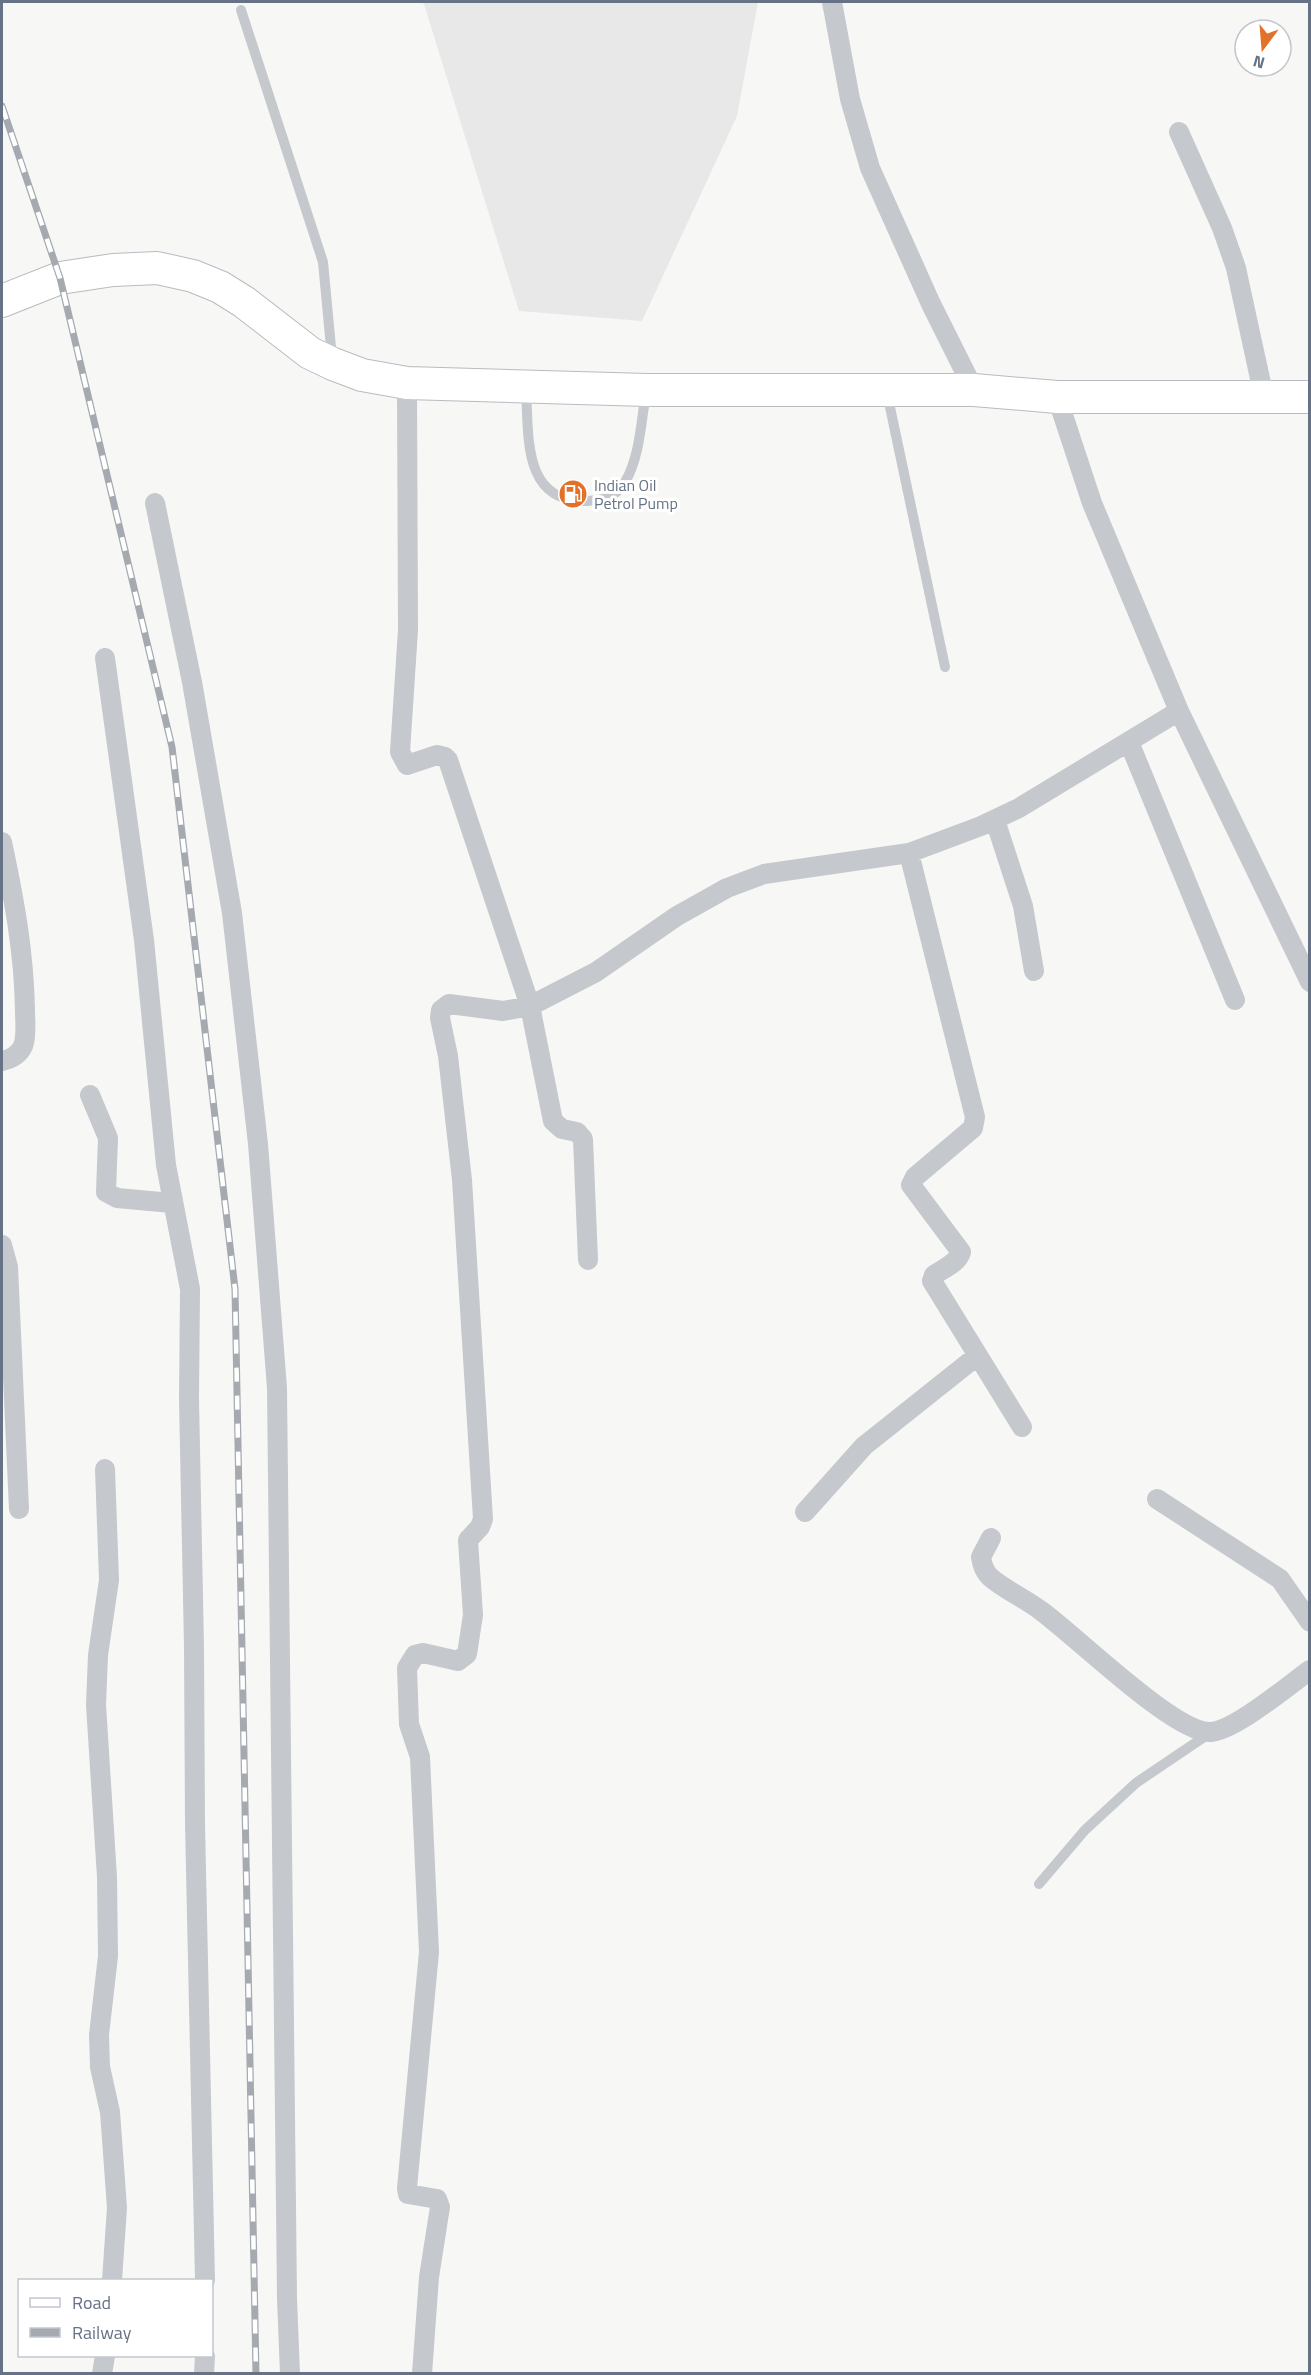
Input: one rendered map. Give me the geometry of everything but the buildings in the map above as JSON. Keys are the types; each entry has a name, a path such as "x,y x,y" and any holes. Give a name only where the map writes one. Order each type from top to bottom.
{"main road":[{"path":"2,301 60,278 134,268 157,268 193,276 220,287 244,302 310,353 333,364 362,375 407,383 647,390 974,390 1057,397 1310,397"}],"street":[{"path":"832,2 850,99 870,168 931,304 974,390"},
{"path":"1179,132 1222,228 1236,268 1264,397"},
{"path":"407,383 408,630 400,752 407,765 437,755 448,760 530,1006 554,1121 562,1129 578,1132 583,1139 588,1260"},
{"path":"1057,397 1092,503 1179,711 1310,982"},
{"path":"155,503 192,682 232,913 258,1144 277,1388 287,2298 290,2373"},
{"path":"105,658 144,940 172,1203 190,1289 189,1399 195,1824 205,2279"},
{"path":"422,2373 429,2277 440,2207 437,2199 414,2197 408,2194 406,2188 429,1953 420,1757 409,1724 407,1668 415,1655 423,1653 458,1660 467,1654 473,1615 467,1545 470,1534 480,1527 483,1520 462,1180 448,1056 440,1018 443,1006 449,1004 503,1011 530,1006 596,972 704,899 736,885 764,874 909,854 995,820 1019,808 1179,711"},
{"path":"1129,742 1235,1000"},
{"path":"995,820 1023,906 1035,971"},
{"path":"2,842 15,903 23,957 25,1040 19,1053 2,1061"},
{"path":"909,854 975,1117 973,1128 915,1177 911,1185 960,1247 960,1257 932,1279 1022,1427"},
{"path":"90,1095 108,1138 106,1192 117,1198 172,1203"},
{"path":"2,1245 8,1268 19,1509"},
{"path":"805,1512 864,1446 977,1356"},
{"path":"105,1469 109,1580 98,1655 96,1705 107,1877 108,1956 99,2035 100,2067 110,2112 117,2208 112,2279"},
{"path":"1156,1499 1280,1580 1310,1622"},
{"path":"991,1538 981,1557 985,1572 992,1579 1040,1609 1161,1710 1180,1723 1197,1730 1211,1732 1235,1723 1310,1670"},
{"path":"102,2373 105,2357"},
{"path":"204,2373 205,2357"}],"lane":[{"path":"241,10 323,262 333,364"},
{"path":"526,387 534,472 543,485 558,497 576,501 603,500 617,494 626,481 633,465 647,390"},
{"path":"886,390 945,667"},
{"path":"1039,1884 1085,1830 1136,1784 1211,1732"}],"shaded area":[{"path":"419,2 758,2 737,116 642,321 519,311 424,4"}],"railway":[{"path":"2,106 60,278 172,747 235,1289 256,2374"}],"place":[{"name":"Indian Oil Petrol Pump","path":"573,494"}]}
